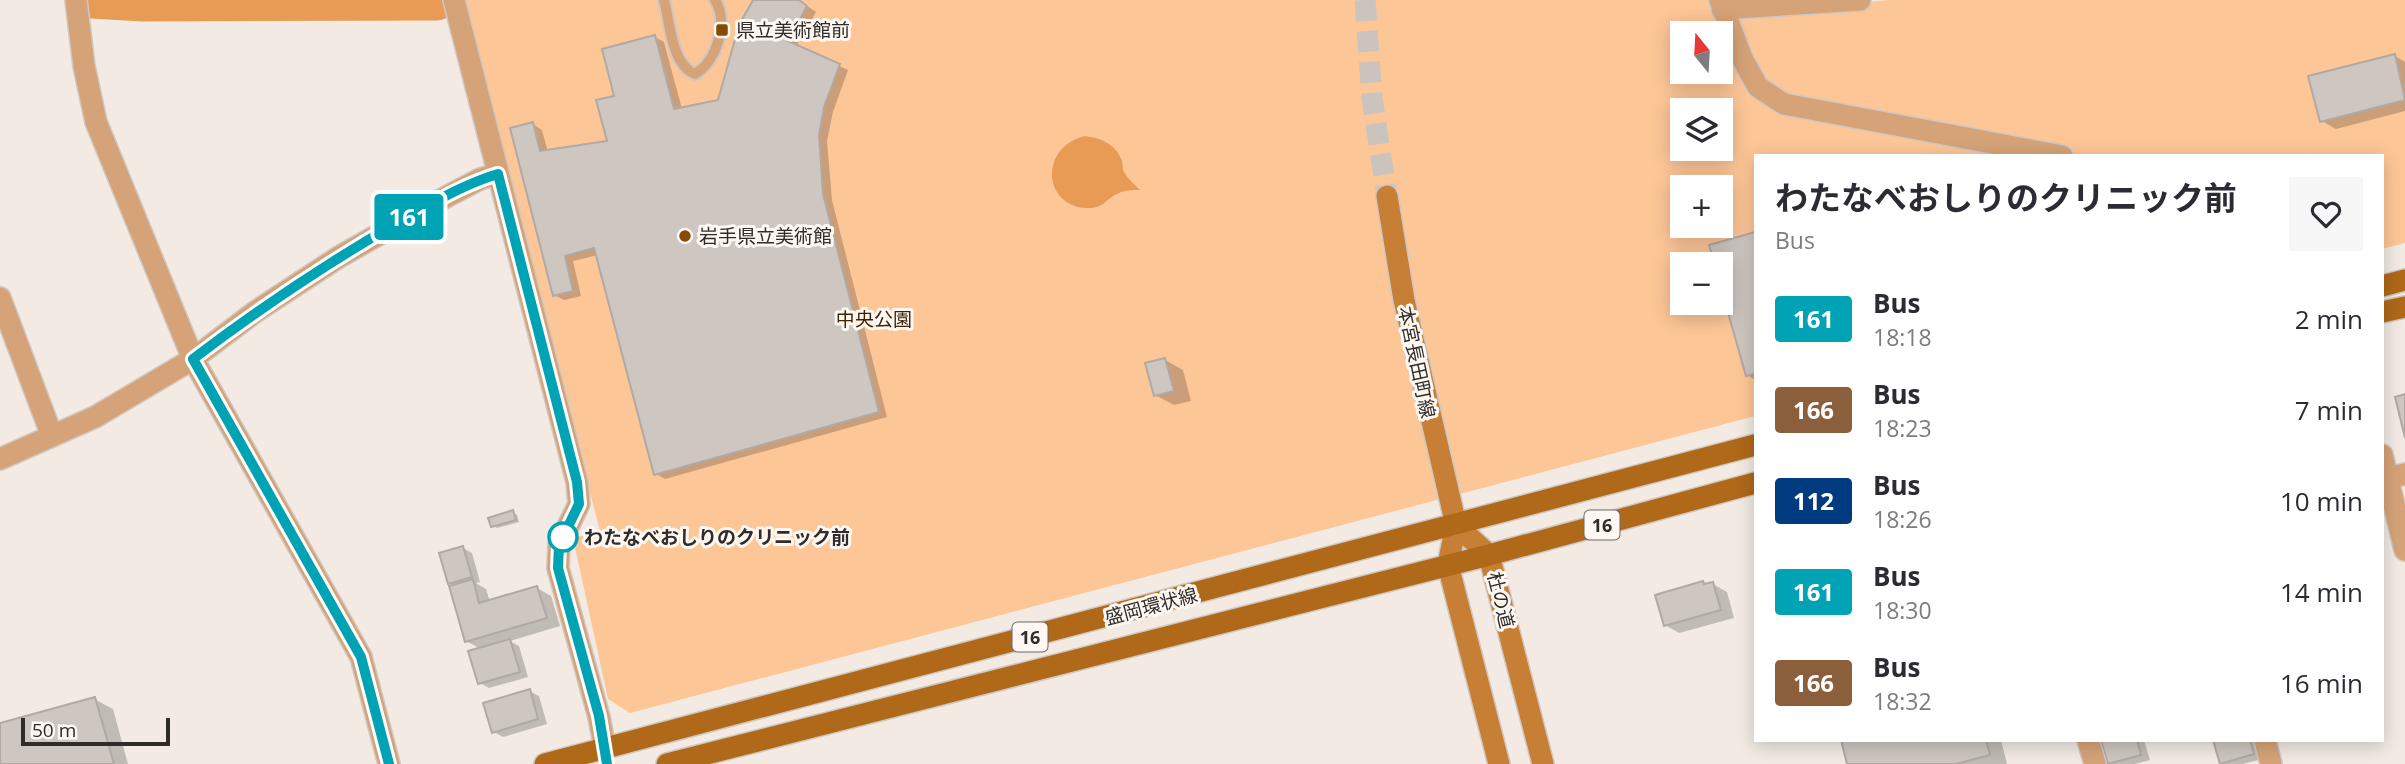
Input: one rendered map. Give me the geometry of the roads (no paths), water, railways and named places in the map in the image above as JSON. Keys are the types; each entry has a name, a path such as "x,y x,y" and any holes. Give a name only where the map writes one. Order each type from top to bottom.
{"main road":[{"name":"本宮長田町線","path":"1387,196 1404,300 1427,411 1456,526"},
{"path":"2384,285 2405,280"},
{"path":"2384,312 2405,307"},
{"name":"盛岡環状線","path":"545,764 606,756 1754,445"},
{"name":"盛岡環状線","path":"667,764 1489,555 1754,483"},
{"name":"杜の道","path":"1456,526 1489,555 1543,764"},
{"path":"1456,526 1448,565 1499,764"}],"street":[{"path":"454,0 577,482 579,504 559,545 558,568 599,716 606,756"},
{"path":"1860,0 1721,4 1742,58 1758,87 1784,104 2051,154"},
{"path":"77,5 84,66 96,122 193,359 361,657 389,764"},
{"path":"0,459 95,417 193,359 255,312 339,257 443,198 480,179 498,174"},
{"path":"0,298 52,436"},
{"path":"2384,460 2392,477 2405,550"},
{"path":"2089,742 2095,764"},
{"path":"2266,742 2271,764"}],"lane":[{"path":"664,0 677,54 683,66 695,74 708,63 722,30 715,0"}],"waterway":[{"path":"92,0 144,3 437,2"}],"tunnel":[{"path":"1365,0 1372,98 1387,196"}],"place":[{"name":"県立美術館前","path":"722,30"},
{"name":"岩手県立美術館","path":"685,236"},
{"name":"わたなべおしりのクリニック前","path":"563,537"}],"park label":[{"name":"中央公園","path":"874,319"}]}
